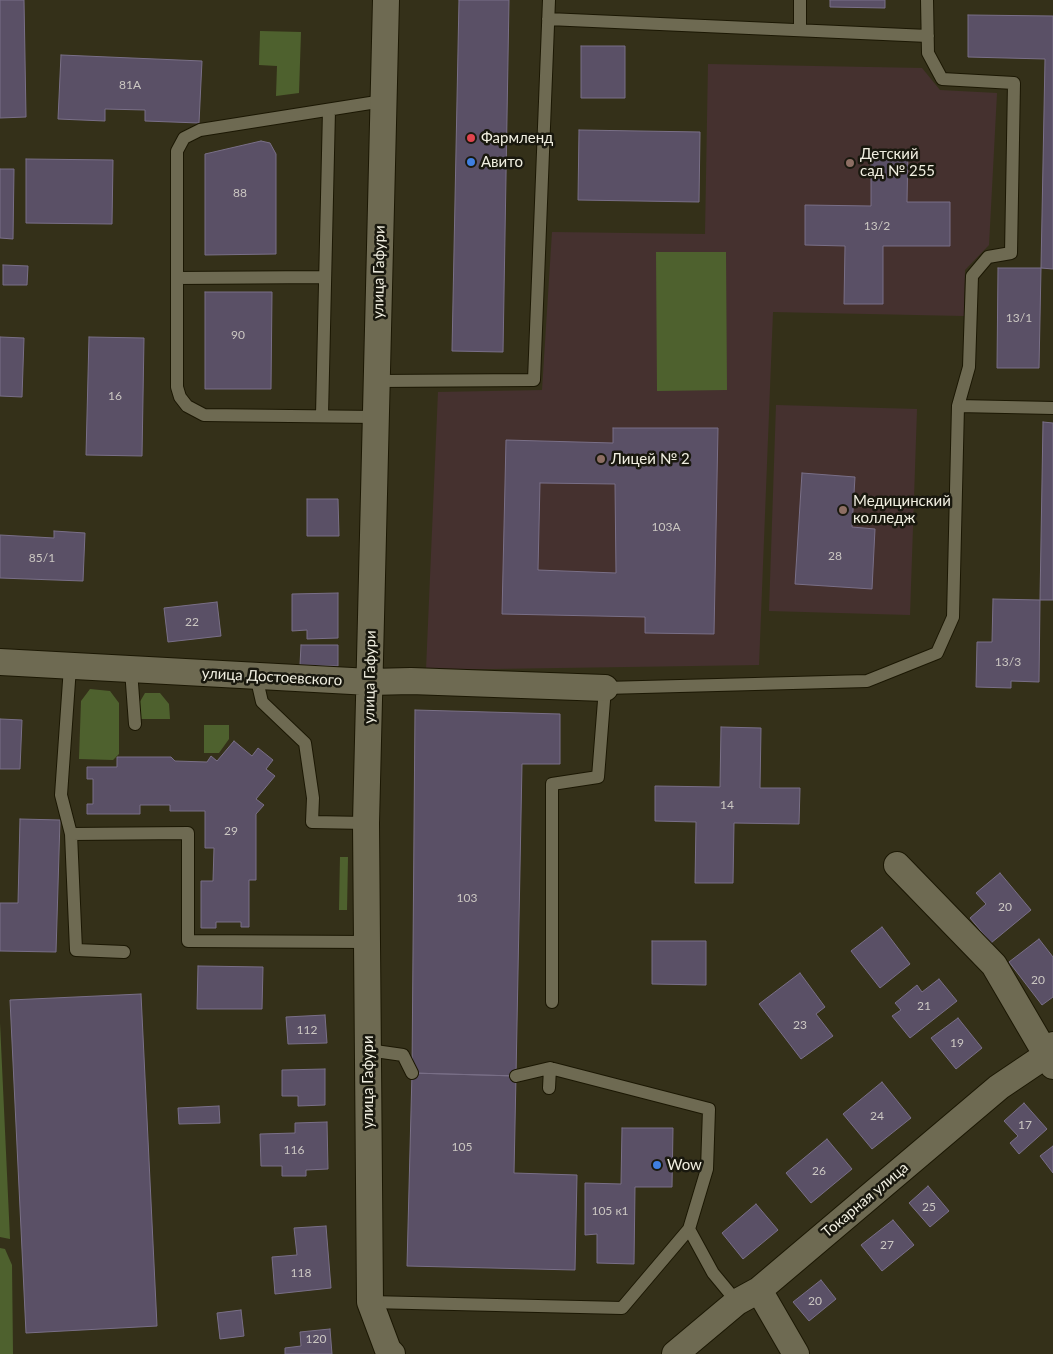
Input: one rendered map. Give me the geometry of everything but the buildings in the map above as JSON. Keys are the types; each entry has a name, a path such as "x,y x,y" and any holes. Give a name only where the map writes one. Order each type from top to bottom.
{"street":[{"name":"улица Гафури","path":"386,0 366,823 370,1302 390,1352"},
{"name":"улица Достоевского","path":"0,662 370,682 410,681 605,688"},
{"path":"898,865 994,965 1050,1056"},
{"name":"Токарная улица","path":"674,1354 736,1302 759,1290 999,1087 1050,1056"},
{"path":"759,1290 796,1354"}],"lane":[{"path":"377,381 534,380 548,0"},
{"path":"800,0 800,30"},
{"path":"552,1002 552,784 598,777 605,688 867,681 937,653 953,617 958,406 969,366 972,276 988,257 1011,253 1014,83 942,79 928,53 927,0"},
{"path":"548,19 928,36"},
{"path":"376,417 204,415 187,406 180,397 177,387 177,151 184,138 200,130 383,101"},
{"path":"322,415 329,110"},
{"path":"177,278 325,277"},
{"path":"958,406 1053,408"},
{"path":"70,667 61,795 71,834 76,950 124,952"},
{"path":"131,670 135,724"},
{"path":"256,676 262,702 305,743 312,798 312,822 366,823"},
{"path":"71,834 188,833 188,941 367,942"},
{"path":"368,1050 403,1055 412,1073"},
{"path":"370,1302 622,1308 689,1229 707,1169 709,1109 550,1068 516,1076"},
{"path":"549,1088 550,1068"},
{"path":"689,1229 713,1273 736,1302"}],"shaded area":[{"name":"Лицей № 2","path":"708,64 922,68 940,90 997,93 989,245 965,270 964,316 773,312 759,665 426,670 438,392 542,390 552,232 705,234"},
{"name":"Медицинский колледж","path":"776,405 917,409 910,615 769,611"}],"green space":[{"path":"260,31 301,32 299,93 276,96 277,66 259,65"},
{"path":"656,252 726,252 727,390 657,391"},
{"path":"90,689 110,691 119,703 119,754 113,760 79,759 81,701"},
{"path":"145,693 160,693 169,704 170,719 139,719 138,705"},
{"path":"204,725 229,725 229,739 219,753 204,753"},
{"path":"340,857 348,857 347,910 339,910"},
{"path":"0,1023 10,1239 0,1237"},
{"path":"0,1248 5,1249 12,1265 13,1354 0,1354"}],"place":[{"name":"Фармленд","path":"471,138"},
{"name":"Авито","path":"471,162"},
{"name":"Детский сад № 255","path":"850,163"},
{"name":"Лицей № 2","path":"601,459"},
{"name":"Медицинский колледж","path":"843,510"},
{"name":"Wow","path":"657,1165"}]}
